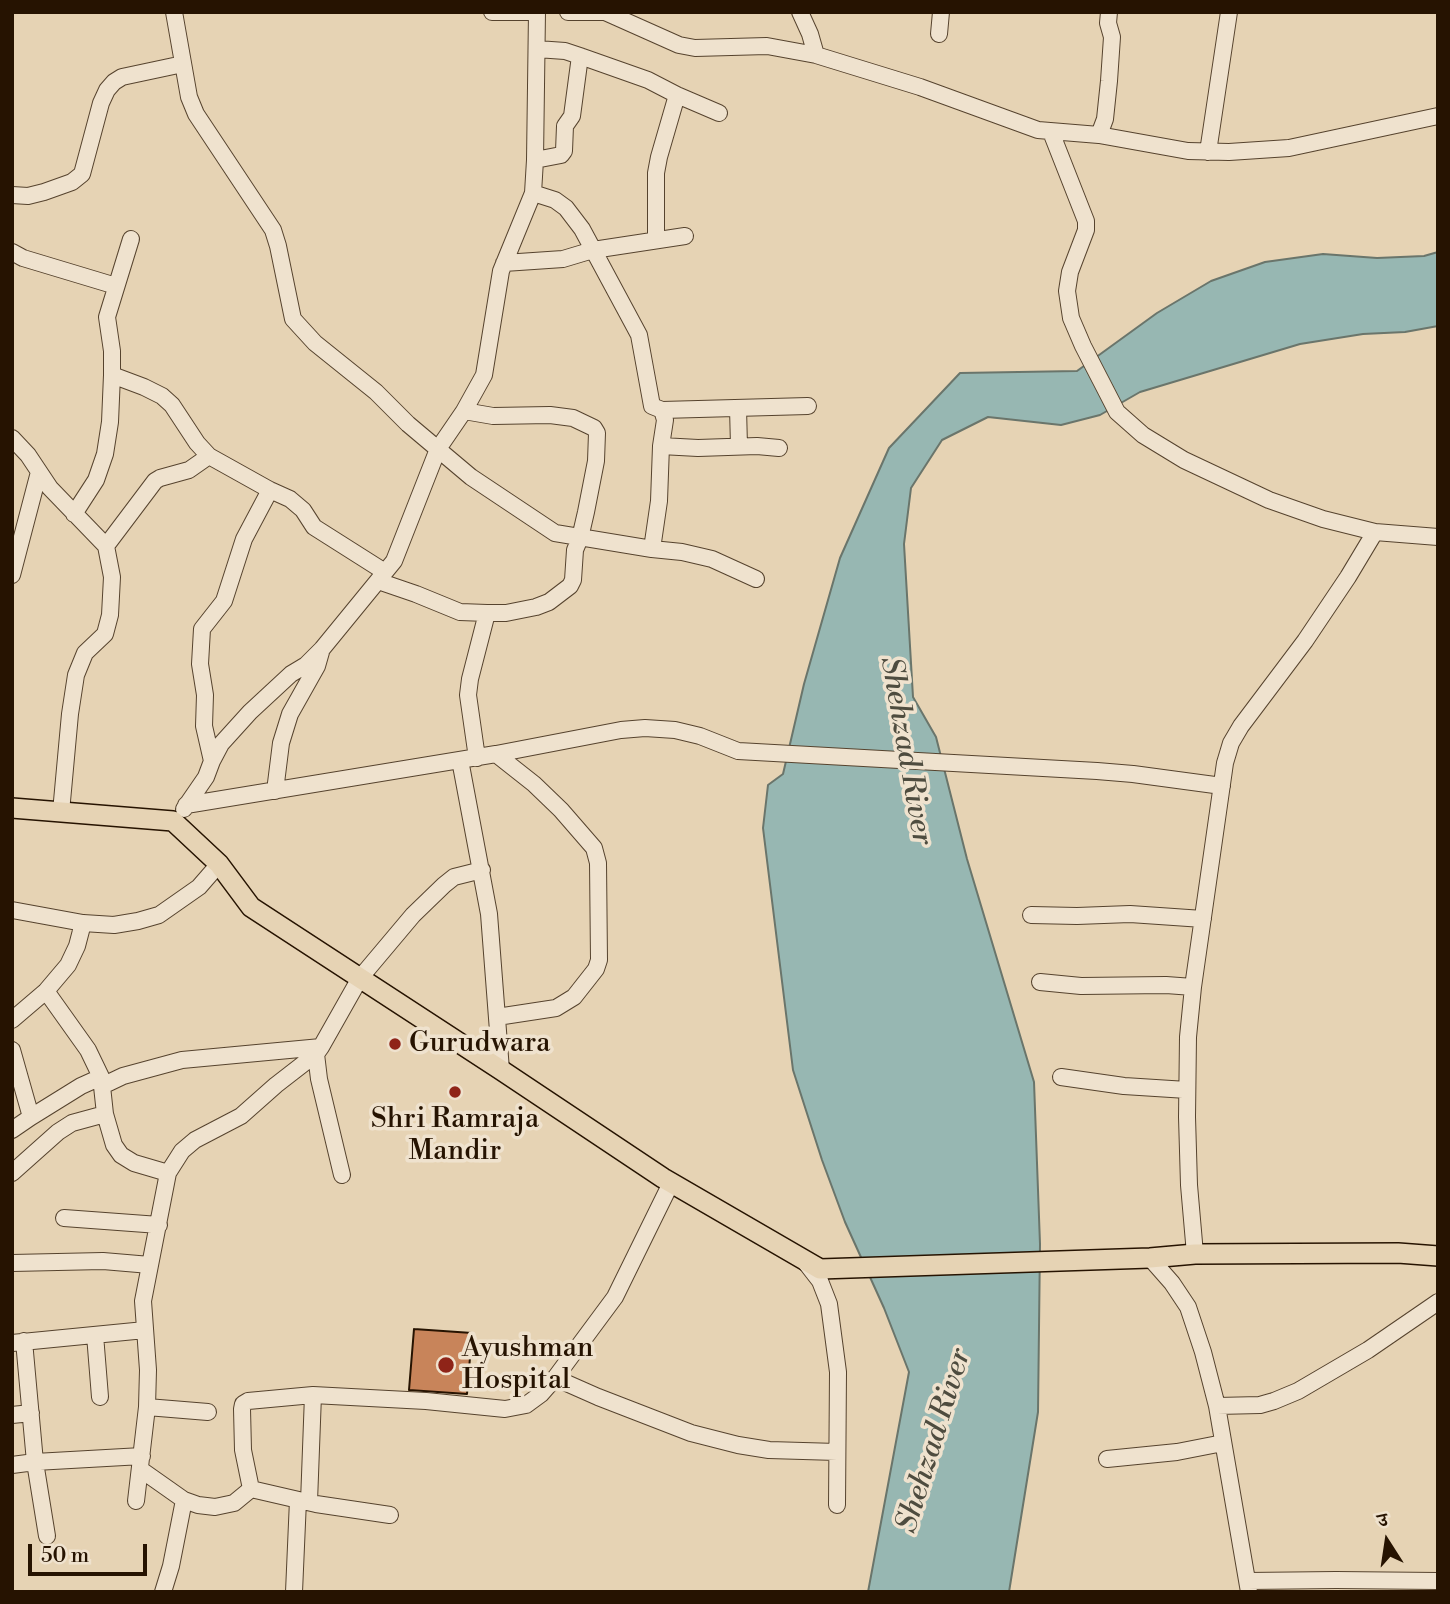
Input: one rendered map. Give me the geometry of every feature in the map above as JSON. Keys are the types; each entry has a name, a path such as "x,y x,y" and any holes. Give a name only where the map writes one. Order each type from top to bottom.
{"main road":[{"path":"12,807 173,821 219,864 251,907 671,1182 812,1264 1051,1261 1195,1254 1398,1253 1438,1256"}],"street":[{"path":"492,12 531,12"},
{"path":"173,821 206,777 222,744 250,712 322,649 394,561 438,449 484,375 501,271 533,193 537,12"},
{"path":"568,12 605,12 687,47 766,46 816,55 920,87 1038,130 1099,135 1188,151 1229,152 1289,148 1438,116"},
{"path":"800,12 816,55"},
{"path":"939,34 941,12"},
{"path":"1099,135 1105,119 1109,81 1112,37 1108,23 1109,12"},
{"path":"1208,152 1229,12"},
{"path":"176,14 183,64 196,114 273,230 293,319 316,343 376,392 408,424 471,477 555,533 682,552 712,559 756,579"},
{"path":"537,49 565,51 649,80 719,113"},
{"path":"535,160 561,155 565,151 565,126 572,116 580,56"},
{"path":"12,195 28,196 44,192 72,182 82,174 101,103 114,82 122,77 183,64"},
{"path":"656,239 656,173 677,95"},
{"path":"1051,132 1086,221 1086,230 1070,272 1067,291 1071,318 1117,412 1143,435 1184,460 1269,500 1323,519 1375,532 1438,537"},
{"path":"533,193 555,200 566,208 582,229 639,335 652,406 662,410 808,406"},
{"path":"504,263 563,259 593,250 685,236"},
{"path":"74,514 96,480 105,454 110,422 112,374 107,317 131,239"},
{"path":"12,252 23,258 116,286"},
{"path":"112,374 162,396 172,405 209,456 290,499 303,510 314,527 382,577 460,612 506,613 549,602 570,586 573,580 575,550 580,538 596,461 597,433 594,428 573,418 550,415 493,416 464,411"},
{"path":"738,408 739,446"},
{"path":"652,549 659,501 665,420 662,410"},
{"path":"12,438 50,488 106,546 112,577 110,615 105,634 85,653 76,675 61,812"},
{"path":"661,446 779,449"},
{"path":"106,546 155,481 189,470 209,456"},
{"path":"12,575 39,472"},
{"path":"212,761 204,726 205,695 200,664 202,629 224,601 244,539 270,490"},
{"path":"1195,1254 1189,1185 1188,1037 1225,764 1231,743 1241,726 1305,641 1375,532"},
{"path":"477,758 468,695 487,613"},
{"path":"275,791 281,743 290,714 317,666 322,649"},
{"path":"186,805 645,728 675,730 700,736 738,751 1133,774 1222,786"},
{"path":"496,754 534,784 594,848 598,863 599,960 596,969 573,997 556,1008 497,1017"},
{"path":"460,760 489,914 501,1070"},
{"path":"12,910 83,923 114,925 138,922 159,915 199,887 219,864"},
{"path":"136,1501 147,1407 148,1370 143,1301 168,1173 182,1151 195,1140 241,1116 319,1050 360,978 413,915 454,877 482,870"},
{"path":"1031,915 1130,914 1203,919"},
{"path":"12,1020 47,991 68,965 83,923"},
{"path":"1040,982 1193,988"},
{"path":"47,991 88,1049 102,1082 105,1114 114,1145 121,1155 134,1163 168,1173"},
{"path":"12,1050 31,1117"},
{"path":"12,1130 81,1086 182,1060 319,1050"},
{"path":"319,1050 319,1079 342,1175"},
{"path":"1061,1077 1124,1086 1188,1090"},
{"path":"12,1173 65,1128 105,1114"},
{"path":"251,1489 243,1450 242,1409 243,1404 248,1401 313,1395 426,1401 505,1409 526,1405 541,1394 555,1378 615,1297 671,1182"},
{"path":"64,1218 159,1225"},
{"path":"1150,1258 1188,1307 1203,1352 1217,1406 1248,1587 1438,1581"},
{"path":"12,1263 103,1261 150,1265"},
{"path":"812,1264 829,1304 838,1372 837,1505"},
{"path":"1217,1406 1260,1405 1298,1391 1368,1350 1438,1302"},
{"path":"47,1536 35,1462 31,1413 18,1342 145,1330"},
{"path":"95,1335 100,1397"},
{"path":"555,1378 598,1397 715,1439 769,1450 837,1452"},
{"path":"290,1590 304,1501 313,1395"},
{"path":"147,1407 208,1412"},
{"path":"12,1415 31,1413"},
{"path":"1107,1459 1177,1452 1223,1443"},
{"path":"12,1465 35,1462 141,1462 184,1500 215,1507 234,1503 251,1489"},
{"path":"251,1489 390,1515"},
{"path":"163,1592 184,1500"}],"water":[{"name":"Shehzad River","path":"1438,252 1438,326 1300,344 1140,392 1100,415 1061,425 988,417 942,440 911,488 904,544 913,697 936,737 967,859 1034,1082 1040,1244 1038,1412 1009,1592 868,1592 909,1372 884,1308 845,1222 793,1070 763,828 768,785 783,774 804,684 840,558 889,448 960,373 1077,371 1157,313 1211,281 1265,262 1323,254 1377,258 1424,256"}],"building":[{"path":"414,1329 472,1333 467,1394 409,1390"}],"place":[{"name":"Gurudwara","path":"395,1044"},
{"name":"Shri Ramraja Mandir","path":"455,1092"},
{"name":"Ayushman Hospital","path":"446,1365"}]}
